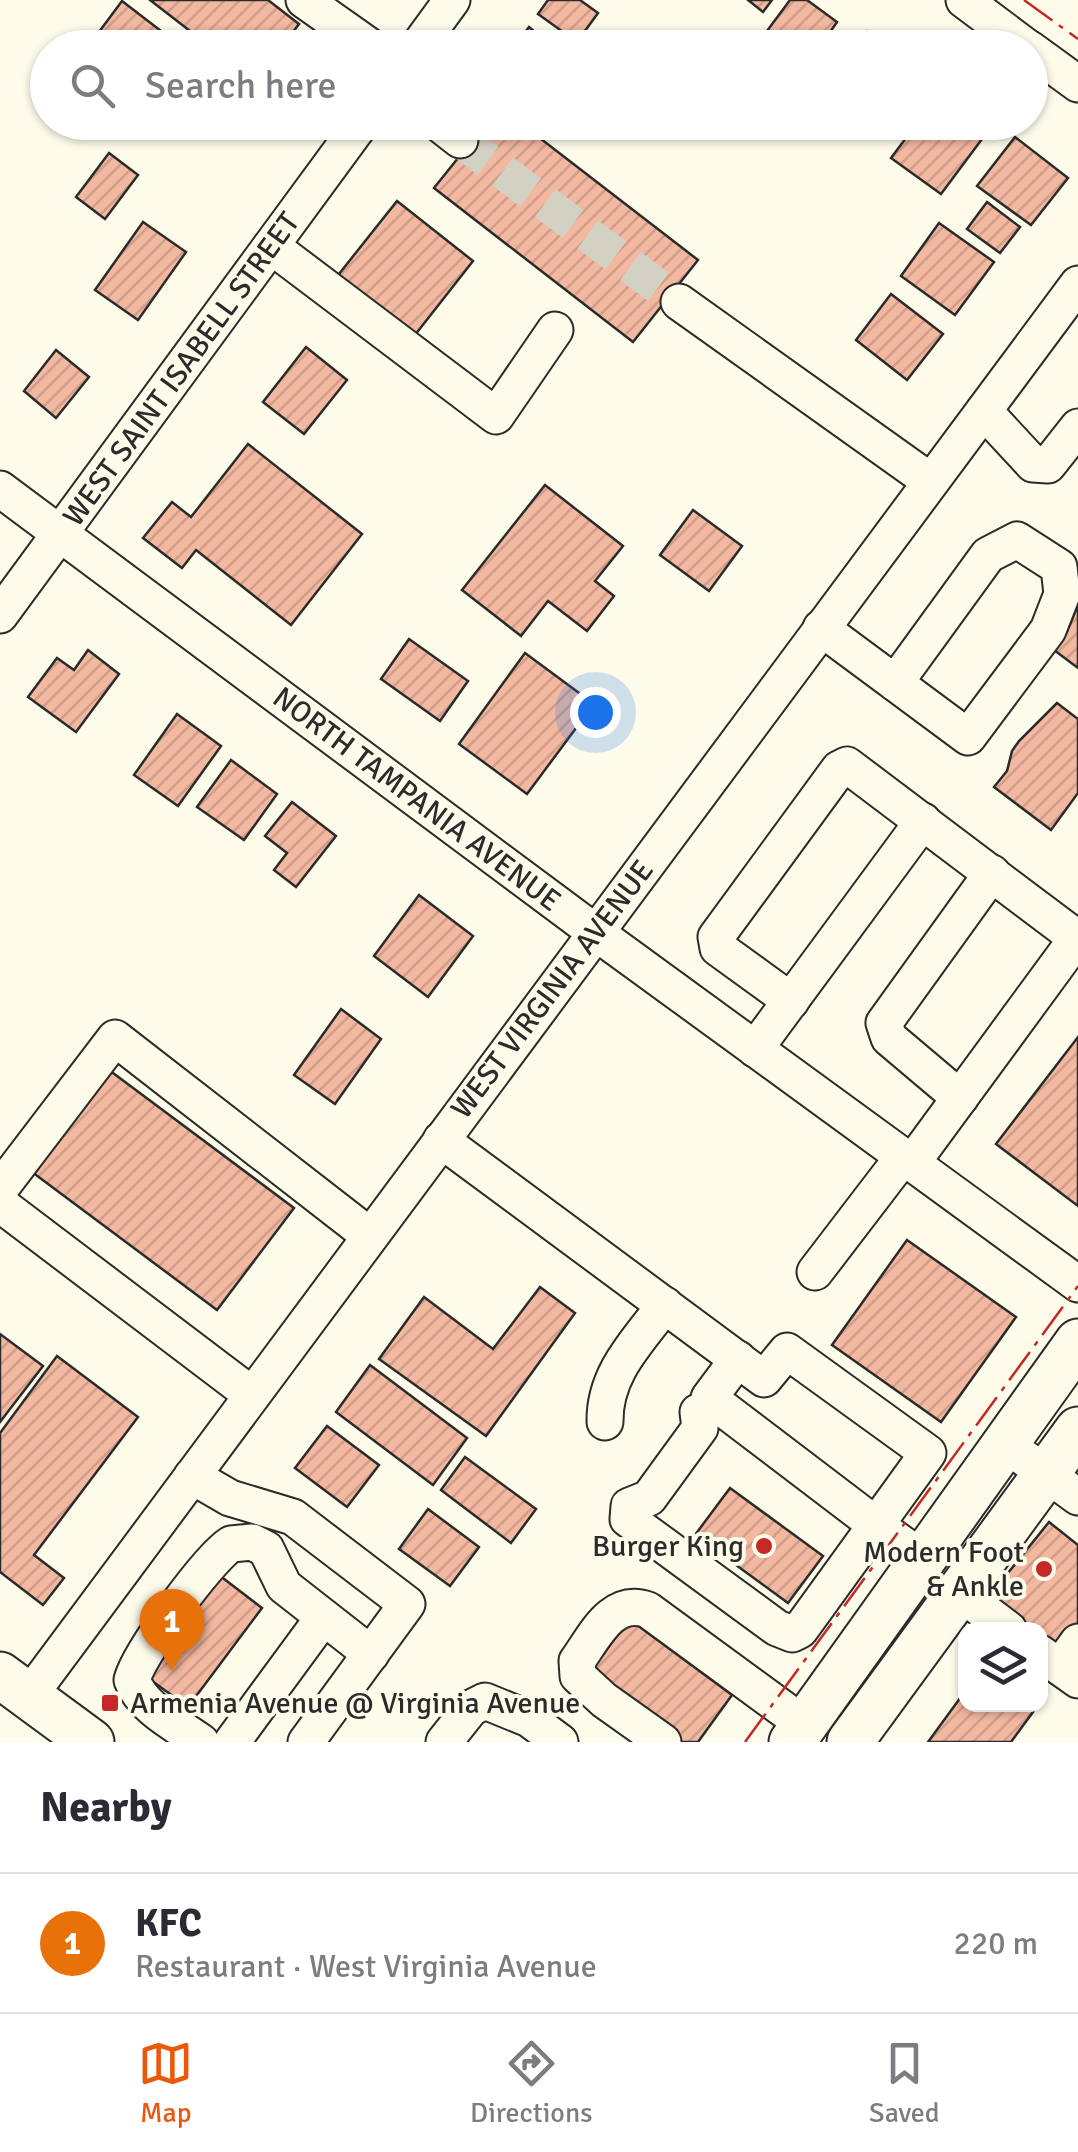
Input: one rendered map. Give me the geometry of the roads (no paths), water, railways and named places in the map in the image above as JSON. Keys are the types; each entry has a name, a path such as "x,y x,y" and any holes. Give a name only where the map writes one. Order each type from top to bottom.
{"main road":[{"path":"798,1734 1078,1342"},
{"path":"850,1742 959,1592 1062,1485 1078,1430"},
{"path":"11,1690 91,1742"}],"street":[{"path":"304,0 346,30"},
{"path":"430,30 452,0"},
{"path":"964,0 1005,30"},
{"path":"1048,62 1078,84"},
{"name":"WEST SAINT ISABELL STREET","path":"0,615 349,140"},
{"path":"272,246 496,416 555,330"},
{"name":"WEST VIRGINIA AVENUE","path":"11,1690 192,1476 1078,284"},
{"path":"679,302 930,481"},
{"path":"984,411 1033,464 1048,465 1078,428"},
{"name":"NORTH TAMPANIA AVENUE","path":"0,488 594,932 1078,1284"},
{"path":"821,628 968,738 1048,630 1062,594 1059,567 1017,540 988,555 895,683"},
{"path":"791,1001 718,948 716,937 846,766 1078,938 960,1098 815,1272"},
{"path":"755,1049 923,821"},
{"path":"960,1098 888,1038 884,1023 992,873"},
{"path":"0,1189 116,1038 370,1236"},
{"path":"441,1140 738,1359 764,1379 788,1351 928,1453 800,1630 792,1634 777,1628 628,1520 630,1506 649,1498 700,1428 703,1404 738,1359"},
{"path":"0,1204 252,1395"},
{"path":"605,1422 604,1400 611,1380 665,1305"},
{"path":"703,1404 923,1560"},
{"path":"1005,1444 1062,1485"},
{"path":"192,1476 230,1498 293,1516 407,1604 306,1742"},
{"path":"200,1742 140,1697 132,1680 140,1661 224,1549 241,1541 266,1549 284,1586 370,1654"},
{"path":"959,1592 998,1622"},
{"path":"663,1742 604,1700 578,1676 577,1661 608,1618 620,1608 634,1605 648,1610 798,1734"},
{"path":"232,1742 324,1618"},
{"path":"444,1742 471,1708 485,1701 529,1719 560,1742"}],"tunnel":[{"path":"460,140 679,302"}],"place":[{"name":"Burger King","path":"764,1546"},
{"name":"Modern Foot & Ankle","path":"1044,1569"},
{"name":"KFC","path":"172,1671"},
{"name":"Armenia Avenue @ Virginia Avenue","path":"110,1703"}]}
